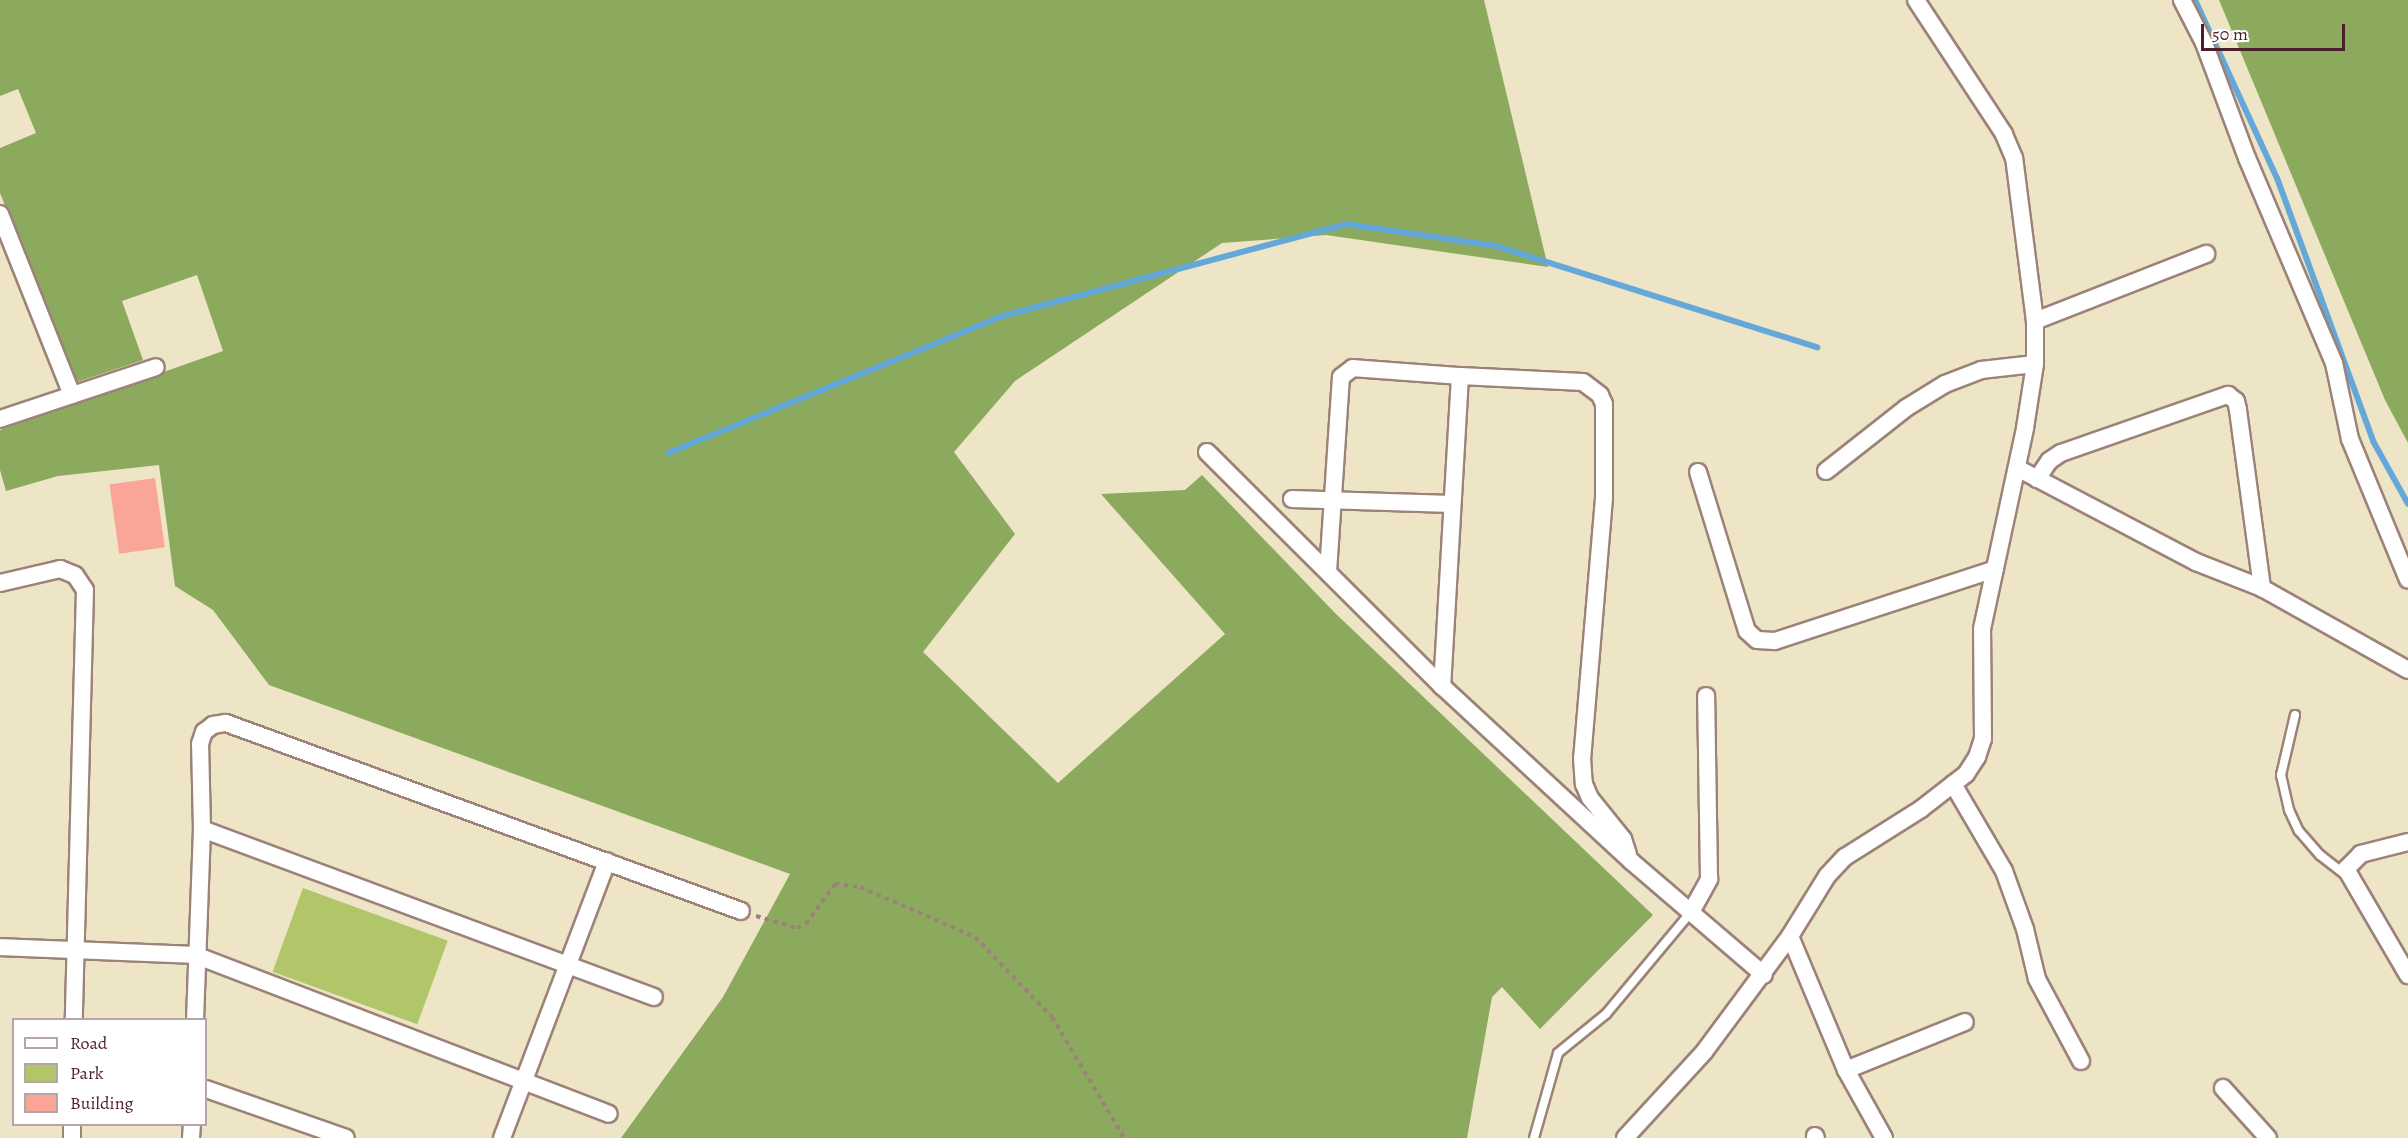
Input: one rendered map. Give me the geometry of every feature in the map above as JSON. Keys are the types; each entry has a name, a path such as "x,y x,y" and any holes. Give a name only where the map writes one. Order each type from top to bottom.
{"street":[{"path":"1625,1138 1704,1052 1764,975 1827,876 1845,856 1863,842 1901,823 1953,784 1972,766 1983,739 1982,629 2017,468 2035,364 2035,321 2014,158 2004,134 1916,0"},
{"path":"2182,0 2204,43 2247,158 2334,363 2350,439 2408,580"},
{"path":"0,214 72,394"},
{"path":"2035,321 2206,254"},
{"path":"1826,471 1859,442 1945,384 1981,369 2035,364"},
{"path":"0,419 156,367"},
{"path":"1328,572 1338,393 1344,373 1353,368 1583,382 1600,395 1604,404 1604,498 1582,758 1584,784 1590,798 1623,839 1631,861"},
{"path":"1442,686 1460,376"},
{"path":"2037,479 2049,461 2061,453 2228,395 2236,401 2238,410 2262,588"},
{"path":"1208,452 1442,686 1631,861 1764,975"},
{"path":"2017,468 2196,562 2262,588 2408,670"},
{"path":"1698,472 1747,631 1757,640 1775,641 1995,569"},
{"path":"1292,499 1452,504"},
{"path":"0,583 60,569 75,575 85,590 74,1018"},
{"path":"1691,912 1709,879 1706,696"},
{"path":"195,1018 195,955 202,829 200,744 204,732 226,723 741,911"},
{"path":"1953,784 1970,807 2004,871 2025,929 2037,979 2081,1061"},
{"path":"202,829 565,967 654,997"},
{"path":"2408,842 2356,856 2347,865 2349,878 2408,975"},
{"path":"502,1138 522,1078 607,861"},
{"path":"1790,936 1846,1070 1884,1138"},
{"path":"0,947 76,948 195,955 522,1078 609,1114"},
{"path":"1846,1070 1965,1022"},
{"path":"2223,1088 2268,1138"},
{"path":"207,1089 346,1138"}],"lane":[{"path":"2295,715 2281,776 2289,810 2299,831 2320,855 2349,878"},
{"path":"1534,1138 1558,1053 1606,1014 1691,912"}],"path":[{"path":"741,911 797,928 806,924 835,884 860,887 975,937 1052,1017 1124,1138"}],"green space":[{"path":"0,0 1484,0 1548,267 1326,235 1222,243 1015,381 954,452 1015,534 923,652 1058,783 1225,634 1101,494 1185,490 1202,475 1335,613 1653,915 1540,1029 1502,987 1492,997 1467,1138 621,1138 723,997 790,874 269,685 213,610 175,586 159,465 58,476 6,491 0,470 0,430 223,351 197,275 122,301 143,360 77,382 0,193 0,148 36,133 18,89 0,96"},
{"path":"2219,0 2408,0 2408,443 2385,400"},
{"path":"303,888 448,941 417,1024 273,972"}],"building":[{"path":"155,478 165,547 119,554 109,484"}],"waterway":[{"path":"2195,0 2277,178 2373,441 2408,504"},
{"path":"668,453 999,317 1346,224 1496,246 1817,347"}]}
